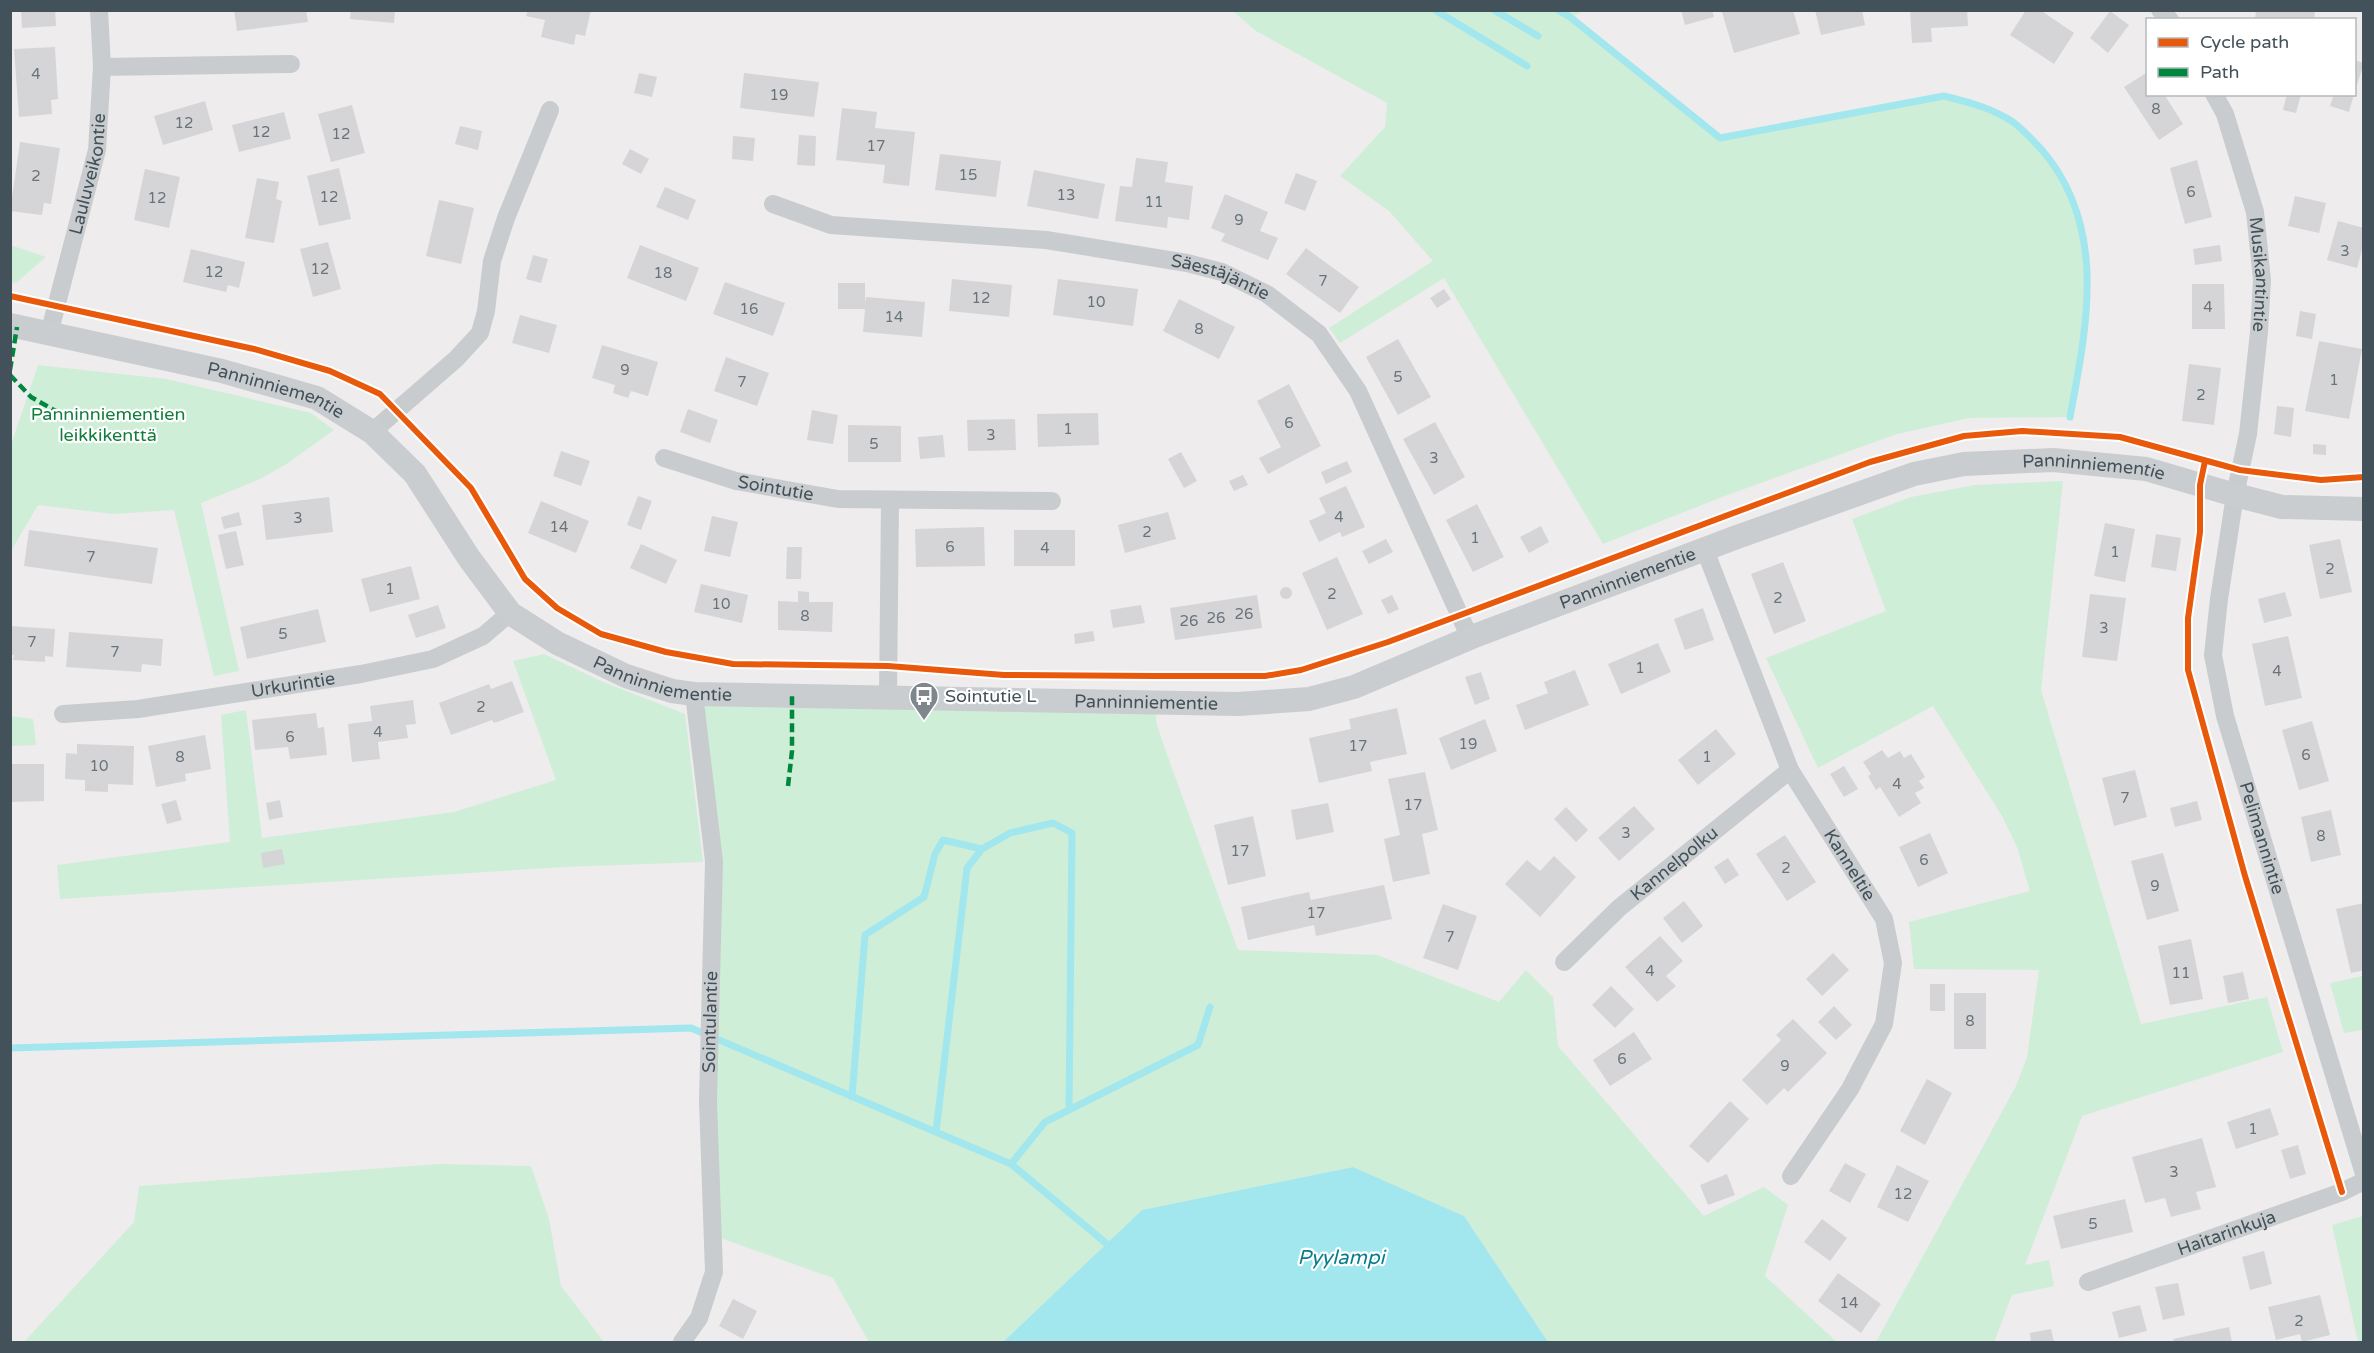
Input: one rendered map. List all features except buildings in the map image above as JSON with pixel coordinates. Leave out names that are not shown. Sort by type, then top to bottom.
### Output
[{"type":"street","name":"Lauluveikontie","points":[[49,334],[97,150],[102,67],[99,10]]},
{"type":"street","points":[[102,67],[291,64]]},
{"type":"street","name":"Musikantintie","points":[[2215,96],[2225,114],[2255,212],[2262,280],[2248,434],[2235,495]]},
{"type":"street","points":[[372,432],[456,359],[480,333],[486,310],[492,261],[506,218],[550,110]]},
{"type":"street","name":"Säestäjäntie","points":[[773,204],[831,225],[1046,240],[1187,263],[1222,273],[1267,294],[1319,334],[1358,391],[1470,638]]},
{"type":"street","name":"Panninniementie","points":[[10,325],[222,371],[317,399],[372,432],[414,474],[469,558],[510,613],[556,643],[626,676],[672,691],[694,694],[1261,704],[1309,699],[1354,687],[1470,638],[1914,474],[1970,463],[2053,460],[2145,469],[2282,507],[2364,509]]},
{"type":"street","name":"Sointutie","points":[[664,458],[736,481],[799,494],[838,499],[1052,501]]},
{"type":"street","name":"Pelimannintie","points":[[2235,495],[2213,655],[2226,716],[2364,1174]]},
{"type":"street","points":[[888,697],[890,501]]},
{"type":"street","name":"Kanneltie","points":[[1705,550],[1790,770],[1884,919],[1893,963],[1884,1024],[1851,1089],[1791,1176]]},
{"type":"street","name":"Urkurintie","points":[[63,714],[138,709],[361,674],[433,659],[483,636],[510,613]]},
{"type":"street","name":"Sointulantie","points":[[681,1342],[699,1318],[714,1272],[708,1101],[714,861],[694,694]]},
{"type":"street","name":"Kannelpolku","points":[[1564,962],[1619,908],[1790,770]]},
{"type":"street","name":"Haitarinkuja","points":[[2088,1282],[2342,1192],[2364,1181]]},
{"type":"green space","points":[[1233,11],[1583,11],[1570,18],[1720,138],[1944,96],[1997,113],[2017,125],[2042,150],[2063,180],[2077,211],[2084,244],[2087,278],[2086,313],[2070,417],[1969,418],[1897,434],[1722,497],[1603,544],[1444,278],[1340,343],[1329,328],[1433,261],[1389,211],[1340,176],[1385,127],[1387,103],[1256,31]]},
{"type":"green space","points":[[10,245],[46,257],[16,283],[11,282]]},
{"type":"green space","name":"Panninniementien leikkikenttä","points":[[38,365],[166,379],[311,413],[334,430],[288,463],[258,480],[201,503],[239,671],[214,676],[174,510],[113,514],[38,505],[11,551],[11,445]]},
{"type":"green space","points":[[2063,481],[2041,690],[2141,1024],[2267,997],[2283,1052],[2082,1116],[2025,1265],[2049,1260],[2054,1286],[2012,1295],[1994,1342],[1876,1342],[2016,1086],[2027,1057],[2039,970],[1914,969],[1909,922],[2030,891],[2017,847],[2002,816],[1933,706],[1818,768],[1766,658],[1886,611],[1852,519],[1911,497],[1975,485]]},
{"type":"green space","points":[[544,654],[601,681],[685,714],[703,862],[564,867],[60,899],[57,865],[230,842],[221,715],[246,710],[262,838],[454,812],[556,780],[513,661]]},
{"type":"green space","points":[[694,694],[1154,703],[1157,725],[1164,746],[1238,950],[1377,955],[1499,1002],[1526,970],[1553,997],[1558,1046],[1704,1216],[1764,1187],[1788,1205],[1765,1276],[1837,1342],[1548,1342],[1464,1216],[1353,1167],[1142,1210],[1003,1342],[869,1342],[833,1278],[712,1235],[714,861]]},
{"type":"green space","points":[[11,716],[33,719],[36,745],[11,746]]},
{"type":"green space","points":[[2363,976],[2363,1030],[2344,1033],[2330,983]]},
{"type":"green space","points":[[440,1164],[531,1166],[549,1219],[561,1286],[604,1342],[24,1342],[134,1222],[139,1186]]},
{"type":"green space","points":[[2363,1216],[2364,1342],[2358,1342],[2332,1225]]},
{"type":"water","name":"Pyylampi","points":[[1353,1167],[1464,1216],[1548,1342],[1003,1342],[1142,1210]]},
{"type":"waterway","points":[[1435,10],[1527,66]]},
{"type":"waterway","points":[[1494,10],[1538,36]]},
{"type":"waterway","points":[[1558,10],[1570,17],[1720,138],[1944,96],[1988,109],[2017,125],[2042,150],[2063,180],[2077,211],[2084,244],[2087,278],[2086,313],[2070,417]]},
{"type":"waterway","points":[[936,1132],[967,868],[982,849],[1010,833],[1053,823],[1072,833],[1069,1110]]},
{"type":"waterway","points":[[852,1097],[865,935],[924,897],[935,854],[943,840],[982,849]]},
{"type":"waterway","points":[[1011,1164],[1045,1122],[1198,1045],[1210,1007]]},
{"type":"waterway","points":[[10,1048],[691,1028],[1011,1164],[1107,1244]]},
{"type":"marked path","points":[[10,370],[17,327]]},
{"type":"marked path","points":[[10,375],[31,397],[61,414]]},
{"type":"marked path","points":[[788,786],[792,751],[792,695]]},
{"type":"cycle path","points":[[10,296],[254,349],[330,371],[380,394],[471,488],[525,579],[557,608],[601,634],[666,652],[733,664],[888,666],[1004,675],[1265,676],[1301,670],[1388,642],[1870,462],[1964,436],[2022,431],[2120,437],[2240,470],[2321,480],[2364,477]]},
{"type":"cycle path","points":[[2205,461],[2200,485],[2200,532],[2188,618],[2188,670],[2245,876],[2342,1192]]},
{"type":"place","name":"Sointutie L","points":[[924,722]]}]
